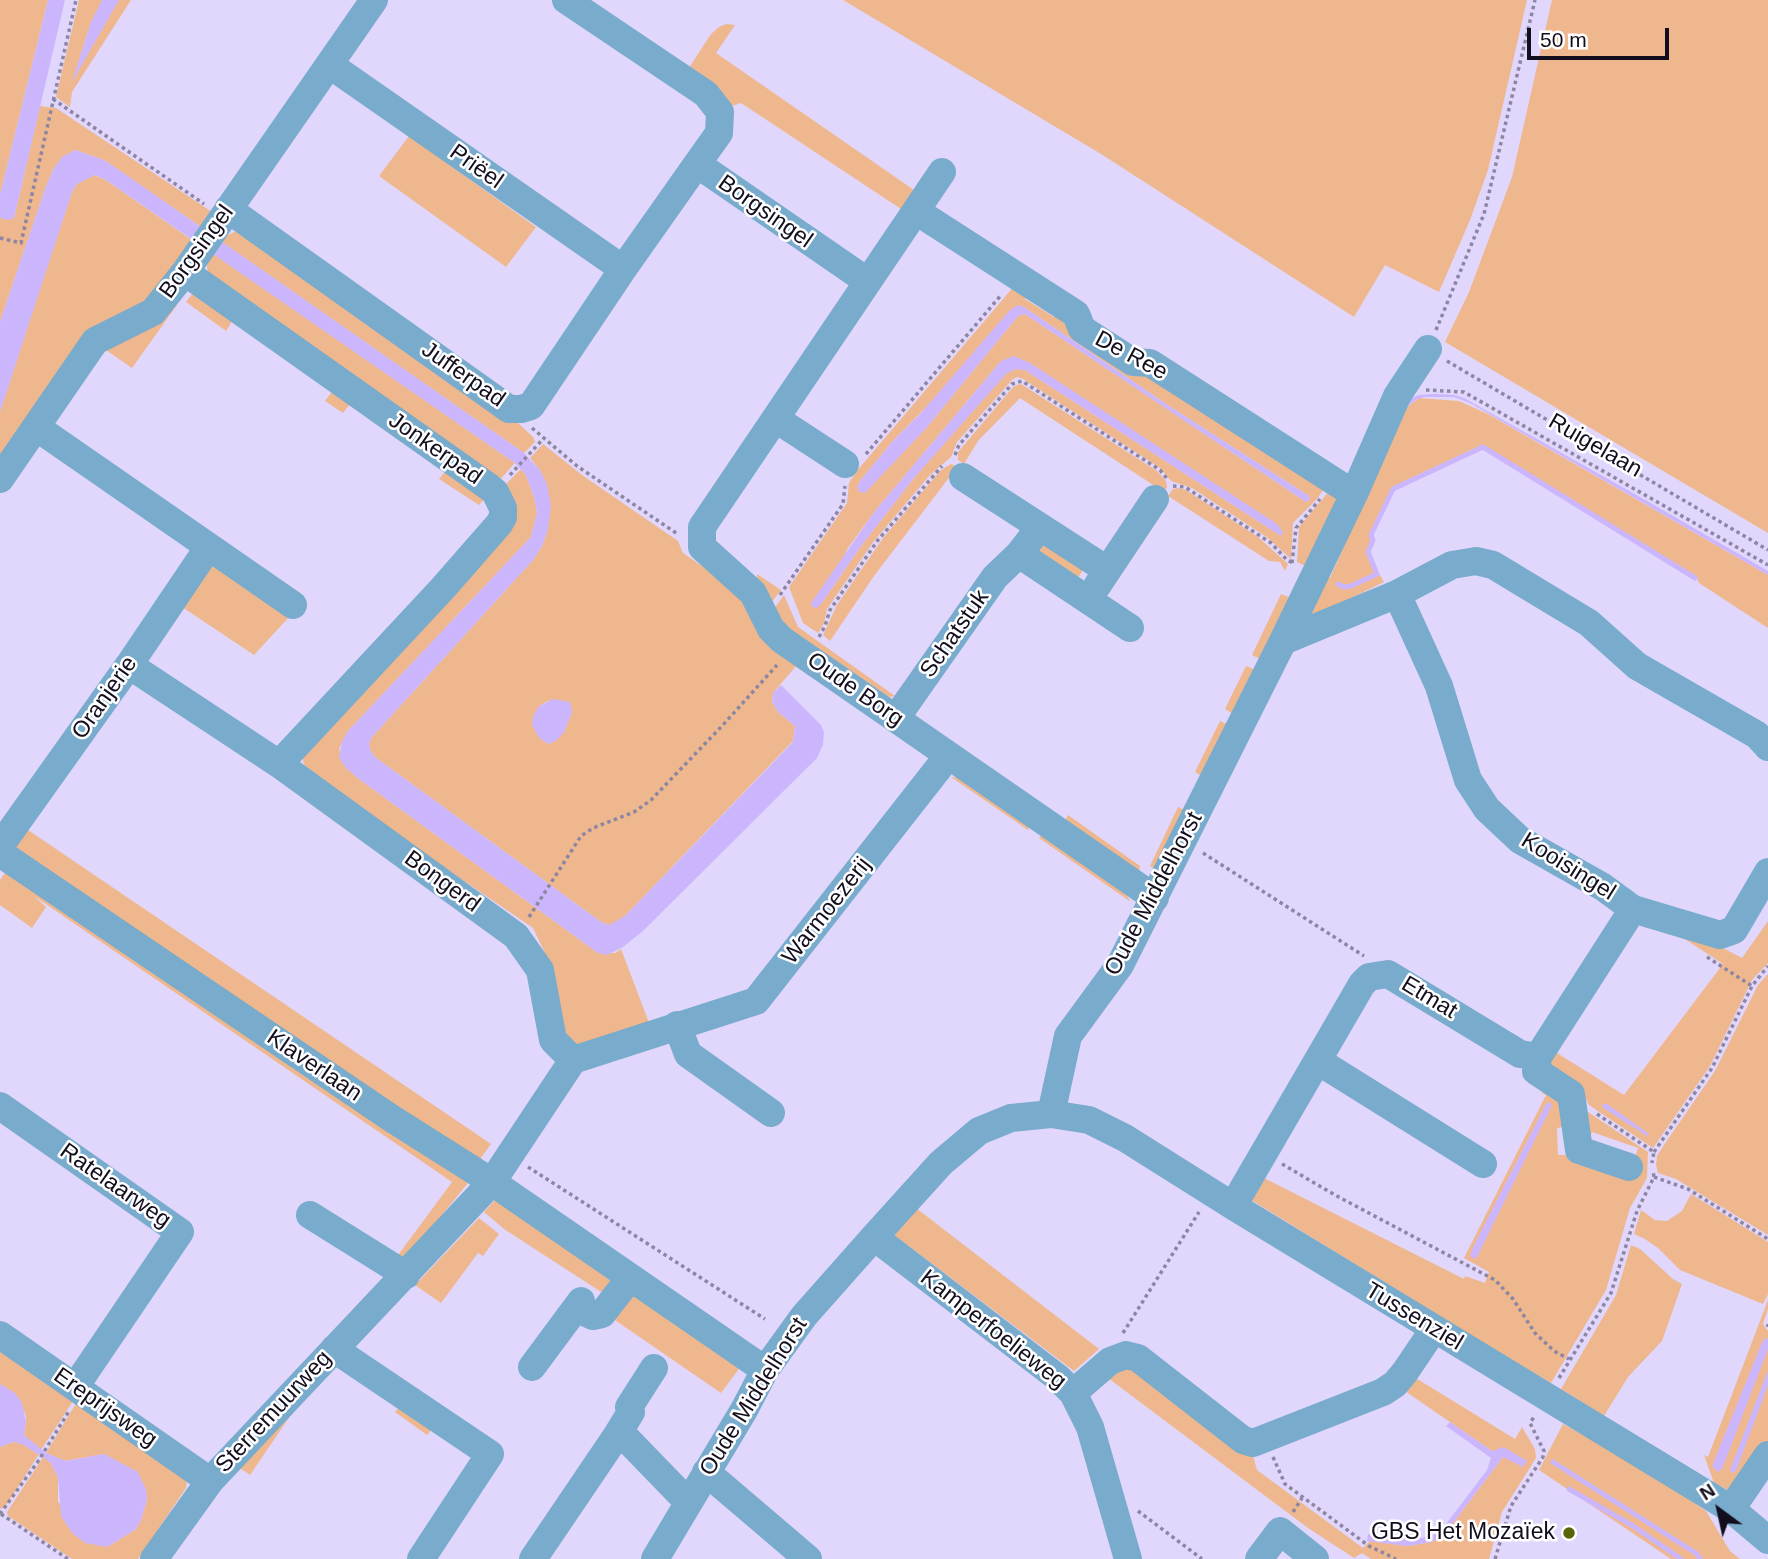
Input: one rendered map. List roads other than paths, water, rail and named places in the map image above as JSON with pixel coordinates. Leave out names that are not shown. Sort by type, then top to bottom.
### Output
[{"type":"street","name":"Borgsingel","points":[[0,479],[94,341],[153,312],[222,219],[374,0]]},
{"type":"street","name":"Borgsingel","points":[[566,0],[706,94],[720,112],[719,133],[697,164],[867,281]]},
{"type":"street","name":"Priëel","points":[[330,65],[623,269]]},
{"type":"street","name":"Jufferpad","points":[[222,219],[509,408],[521,409],[531,406],[697,164]]},
{"type":"street","points":[[851,466],[776,419],[942,172]]},
{"type":"street","name":"De Ree","points":[[916,212],[1076,314],[1082,329],[1133,362],[1150,363],[1344,487]]},
{"type":"street","name":"Jonkerpad","points":[[191,262],[489,487],[495,492],[503,508],[503,517],[499,524],[451,579],[279,764]]},
{"type":"street","name":"Oude Middelhorst","points":[[654,1559],[744,1410],[765,1370],[804,1316],[874,1237],[941,1163],[979,1131],[1011,1118],[1051,1114],[1068,1036],[1120,965],[1283,641],[1304,568],[1344,487],[1428,349]]},
{"type":"street","name":"Oude Borg","points":[[776,419],[702,527],[702,547],[753,593],[771,629],[806,642],[896,718],[1155,898]]},
{"type":"street","points":[[36,427],[293,606]]},
{"type":"street","points":[[954,467],[1107,570]]},
{"type":"street","points":[[1088,600],[1155,499]]},
{"type":"street","name":"Schatstuk","points":[[896,718],[995,577],[1019,554],[1040,527]]},
{"type":"street","name":"Oranjerie","points":[[0,846],[129,665],[208,548]]},
{"type":"street","points":[[1019,554],[1130,628]]},
{"type":"street","points":[[1283,641],[1396,594],[1452,565],[1476,561],[1493,565],[1589,623],[1637,666],[1757,735],[1768,747]]},
{"type":"street","name":"Kooisingel","points":[[1396,594],[1439,686],[1468,780],[1487,809],[1520,840],[1603,887],[1633,909],[1720,935],[1734,930],[1768,872]]},
{"type":"street","name":"Bongerd","points":[[129,665],[279,764],[516,936],[540,970],[553,1041],[573,1060]]},
{"type":"street","name":"Warmoezerij","points":[[573,1060],[756,1001],[948,756]]},
{"type":"street","name":"Klaverlaan","points":[[0,853],[391,1118],[492,1182],[765,1370]]},
{"type":"street","points":[[1633,909],[1538,1058],[1536,1071],[1570,1094],[1579,1150],[1642,1172]]},
{"type":"street","name":"Etmat","points":[[1223,1200],[1265,1154],[1362,984],[1369,977],[1388,974],[1520,1054],[1538,1058]]},
{"type":"street","points":[[677,1025],[688,1054],[771,1113]]},
{"type":"street","points":[[492,1182],[573,1060]]},
{"type":"street","points":[[1318,1061],[1483,1164]]},
{"type":"street","name":"Ratelaarweg","points":[[0,1106],[180,1232],[78,1389]]},
{"type":"street","name":"Tussenziel","points":[[1051,1114],[1089,1120],[1113,1132],[1731,1509],[1768,1540]]},
{"type":"street","name":"Sterremuurweg","points":[[154,1559],[210,1481],[492,1182]]},
{"type":"street","points":[[310,1215],[406,1276]]},
{"type":"street","name":"Kamperfoelieweg","points":[[874,1237],[1057,1377],[1073,1393],[1090,1427],[1128,1559]]},
{"type":"street","points":[[532,1367],[578,1305],[593,1316],[602,1314],[630,1278]]},
{"type":"street","points":[[1073,1393],[1110,1361],[1126,1355],[1138,1358],[1244,1440],[1253,1443],[1383,1392],[1395,1384],[1434,1329]]},
{"type":"street","name":"Ereprijsweg","points":[[0,1335],[210,1481]]},
{"type":"street","points":[[334,1349],[489,1454],[421,1559]]},
{"type":"street","points":[[534,1559],[631,1412],[629,1407],[654,1368]]},
{"type":"street","points":[[617,1434],[624,1436],[688,1502]]},
{"type":"street","points":[[1731,1509],[1768,1455]]},
{"type":"street","points":[[706,1472],[808,1559]]},
{"type":"street","points":[[1259,1559],[1280,1531],[1315,1559]]},
{"type":"waterway","points":[[1338,584],[1351,586],[1377,574],[1368,552],[1373,540],[1371,535],[1393,489],[1483,447],[1695,578]]},
{"type":"waterway","points":[[1553,1462],[1697,1554],[1700,1559]]},
{"type":"waterway","points":[[1569,1489],[1633,1526],[1681,1559]]},
{"type":"place","name":"GBS Het Mozaïek","points":[[1569,1533]]}]
